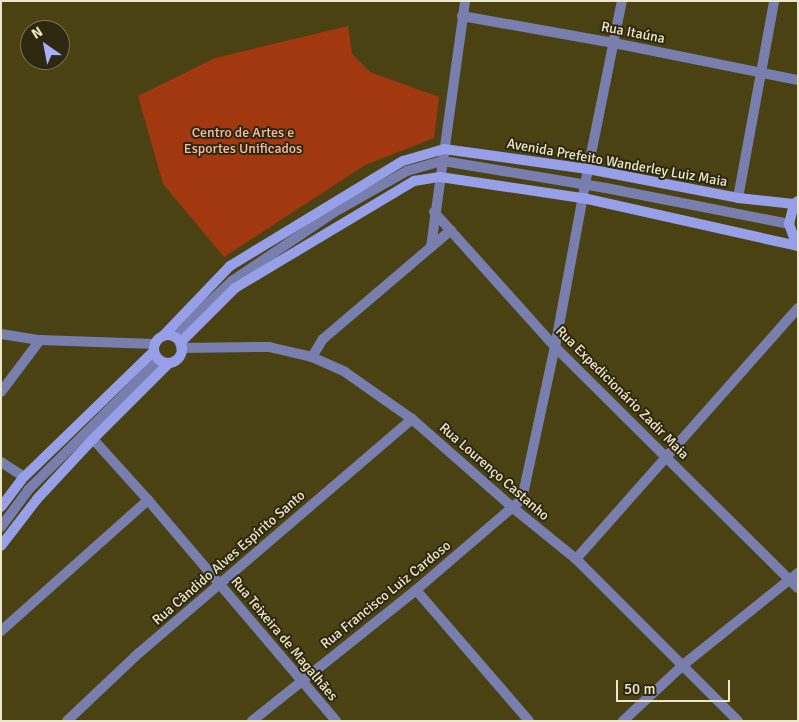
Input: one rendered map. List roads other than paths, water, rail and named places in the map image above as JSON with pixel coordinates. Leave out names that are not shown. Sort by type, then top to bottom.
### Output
[{"type":"main road","name":"Avenida Prefeito Wanderley Luiz Maia","points":[[159,354],[163,336],[230,266],[403,161],[444,149],[588,169],[738,198],[796,202]]},
{"type":"main road","points":[[159,354],[179,357],[179,342],[235,288],[414,181],[440,178],[583,198],[797,247]]},
{"type":"main road","points":[[796,202],[789,224],[797,247]]},
{"type":"main road","points":[[163,336],[179,342]]},
{"type":"main road","points":[[1,546],[38,499],[92,439],[159,354]]},
{"type":"main road","points":[[1,507],[24,477],[159,354]]},
{"type":"street","points":[[431,247],[434,212],[465,1]]},
{"type":"street","name":"Rua Francisco Luiz Cardoso","points":[[252,721],[416,590],[522,499],[555,347],[622,1]]},
{"type":"street","points":[[738,198],[774,1]]},
{"type":"street","name":"Rua Itaúna","points":[[462,16],[614,42],[798,80]]},
{"type":"street","points":[[179,342],[232,281],[333,213],[406,171],[443,161],[585,185],[789,224]]},
{"type":"street","name":"Rua Expedicionário Zadir Maia","points":[[434,212],[555,347],[665,456],[794,576],[798,588]]},
{"type":"street","points":[[312,357],[323,339],[451,230]]},
{"type":"street","points":[[576,559],[665,456],[798,308]]},
{"type":"street","points":[[1,334],[159,354]]},
{"type":"street","points":[[1,392],[40,340]]},
{"type":"street","name":"Rua Lourenço Castanho","points":[[179,342],[269,347],[312,357],[345,372],[412,419],[512,507],[576,559],[738,721]]},
{"type":"street","points":[[1,526],[28,489],[159,354]]},
{"type":"street","name":"Rua Cândido Alves Espírito Santo","points":[[67,721],[139,653],[412,419]]},
{"type":"street","name":"Rua Teixeira de Magalhães","points":[[92,439],[148,500],[336,721]]},
{"type":"street","points":[[1,462],[24,477]]},
{"type":"street","points":[[1,631],[148,500]]},
{"type":"street","points":[[623,721],[682,665],[794,576]]},
{"type":"street","points":[[416,590],[529,721]]},
{"type":"park label","name":"Centro de Artes e Esportes Unificados","points":[[243,142]]}]
